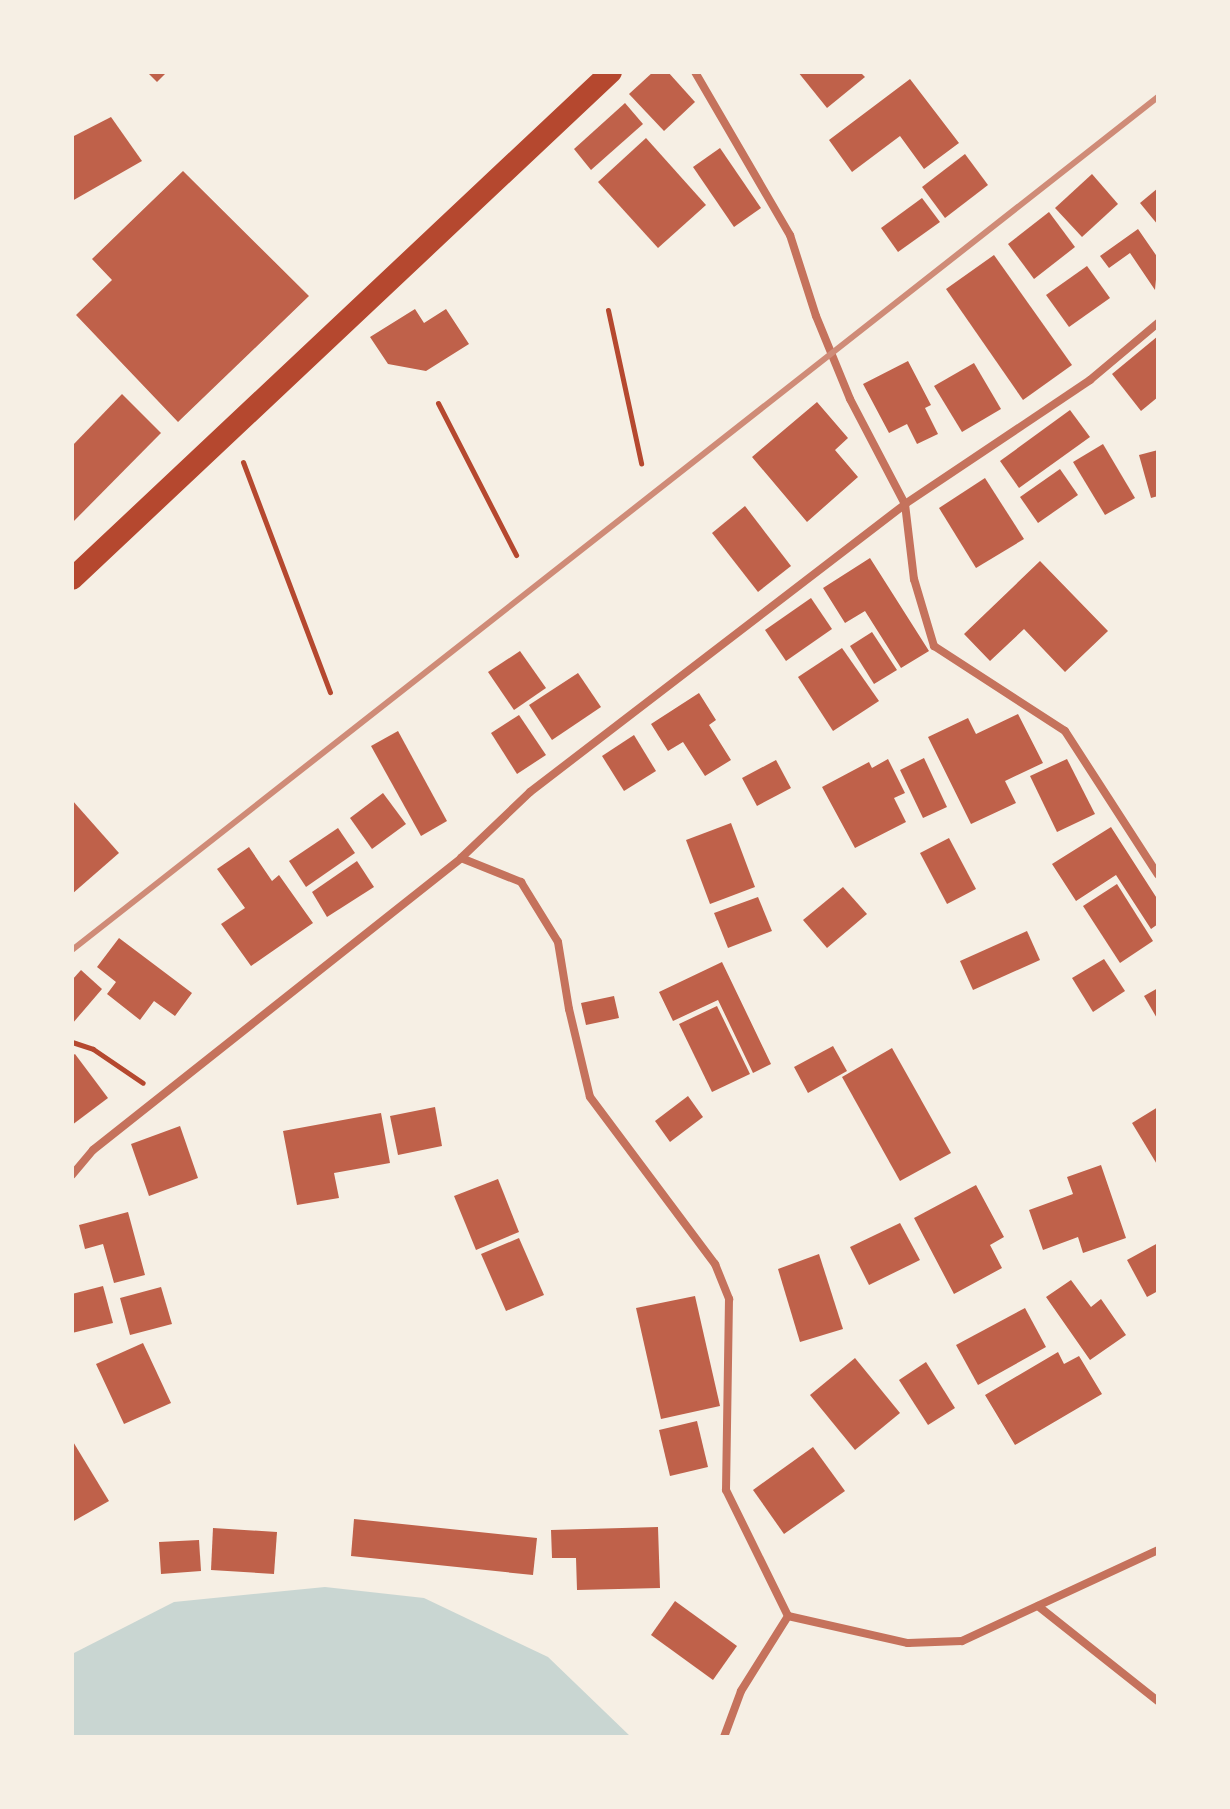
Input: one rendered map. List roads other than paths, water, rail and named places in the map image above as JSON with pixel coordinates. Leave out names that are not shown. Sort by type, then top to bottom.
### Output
[{"type":"highway","points":[[72,579],[611,72]]},
{"type":"street","points":[[695,72],[790,235],[816,316],[850,399],[905,504],[914,579],[934,646],[1065,731],[1158,875]]},
{"type":"street","points":[[72,1175],[93,1150],[461,858],[530,792],[905,504],[1090,380],[1158,323]]},
{"type":"street","points":[[461,858],[521,882],[558,942],[569,1009],[590,1097],[715,1264],[729,1299],[726,1490],[788,1616]]},
{"type":"street","points":[[788,1616],[908,1643],[962,1641],[1158,1550]]},
{"type":"street","points":[[1038,1606],[1158,1701]]},
{"type":"street","points":[[724,1737],[741,1691],[788,1616]]},
{"type":"railway","points":[[72,950],[1158,97]]}]
